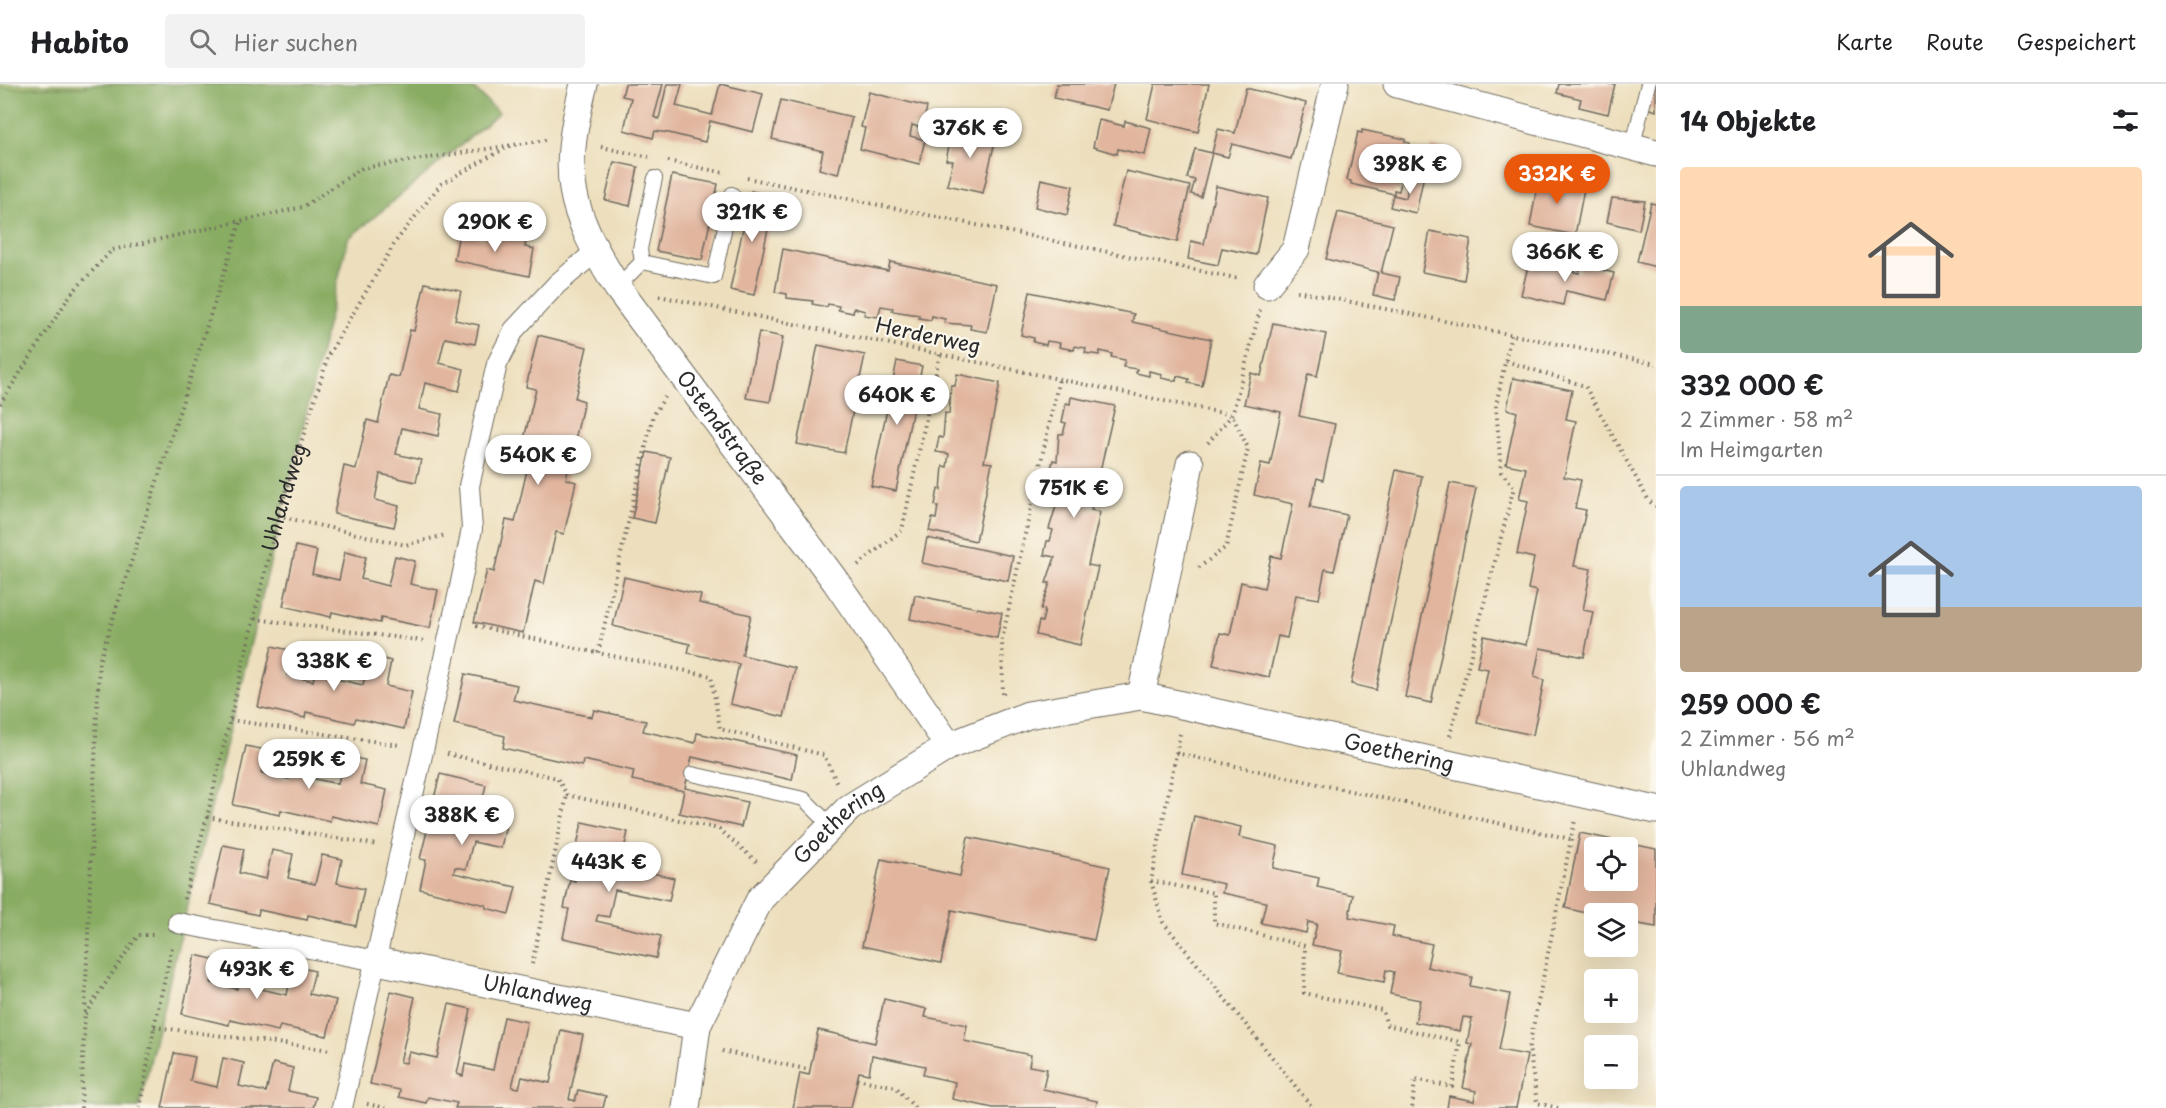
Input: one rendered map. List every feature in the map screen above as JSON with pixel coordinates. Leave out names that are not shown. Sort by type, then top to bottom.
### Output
[{"type":"street","name":"Ostendstraße","points":[[584,84],[572,141],[570,174],[574,202],[584,231],[617,287],[836,582],[949,746]]},
{"type":"street","points":[[1267,285],[1296,249],[1335,84]]},
{"type":"street","points":[[1397,84],[1644,151]]},
{"type":"street","points":[[342,1108],[448,645],[472,529],[469,486],[497,364],[514,330],[557,284],[596,252]]},
{"type":"street","points":[[1142,696],[1190,464]]},
{"type":"street","name":"Goethering","points":[[687,1108],[694,1036],[760,899],[840,817],[949,746],[1028,715],[1142,696],[1656,810]]},
{"type":"street","name":"Uhlandweg","points":[[176,929],[377,961],[526,992],[694,1036]]},
{"type":"lane","points":[[1644,151],[1648,84]]},
{"type":"lane","points":[[642,262],[640,249],[655,178]]},
{"type":"lane","points":[[642,262],[714,277],[732,194]]},
{"type":"lane","points":[[617,287],[642,262]]},
{"type":"lane","points":[[692,774],[804,799],[840,817]]},
{"type":"path","points":[[572,141],[653,158]]},
{"type":"path","name":"Uhlandweg","points":[[140,1108],[154,1027],[176,929],[207,817],[278,516],[329,354],[396,241],[441,184],[514,143],[363,168],[303,207],[240,223]]},
{"type":"path","points":[[665,160],[734,175]]},
{"type":"path","points":[[746,177],[1656,364]]},
{"type":"path","points":[[0,404],[71,294],[111,250],[170,235],[240,223],[99,662],[81,1108]]},
{"type":"path","points":[[1190,464],[1232,415],[1267,285]]},
{"type":"path","name":"Herderweg","points":[[617,287],[1232,415]]},
{"type":"path","points":[[1443,763],[1514,487],[1501,472],[1496,405],[1511,334]]},
{"type":"path","points":[[836,582],[902,530],[940,354]]},
{"type":"path","points":[[1506,361],[1585,386],[1649,501],[1656,506]]},
{"type":"path","points":[[598,653],[653,415],[661,400],[686,379]]},
{"type":"path","points":[[1003,725],[1002,640],[1059,379]]},
{"type":"path","points":[[1163,594],[1226,547],[1248,448],[1232,415]]},
{"type":"path","points":[[278,516],[405,545],[472,529]]},
{"type":"path","points":[[255,619],[448,645]]},
{"type":"path","points":[[453,620],[711,676],[720,729],[824,755],[840,817]]},
{"type":"path","points":[[1185,705],[1150,881],[1163,922],[1313,1108]]},
{"type":"path","points":[[230,720],[425,749],[557,778],[567,795],[526,992]]},
{"type":"path","points":[[1176,753],[1571,839]]},
{"type":"path","points":[[1558,1108],[1537,1103],[1529,1047],[1580,793]]},
{"type":"path","points":[[567,795],[719,830],[778,880]]},
{"type":"path","points":[[207,817],[402,849]]},
{"type":"path","points":[[1150,881],[1214,893],[1214,923],[1305,946],[1304,993],[1382,1010],[1387,1025],[1460,1042],[1452,1087],[1416,1079],[1412,1108]]},
{"type":"path","points":[[85,1014],[138,935],[176,929]]},
{"type":"path","points":[[154,1027],[356,1054]]},
{"type":"path","points":[[694,1036],[810,1070]]},
{"type":"path","points":[[857,1079],[896,1087],[915,1108]]},
{"type":"green space","points":[[0,84],[86,84],[86,87],[0,88]]},
{"type":"green space","points":[[86,84],[469,84],[499,113],[348,239],[139,1108],[0,1108],[0,88],[85,87]]},
{"type":"building","points":[[625,84],[663,84],[654,117],[659,119],[667,84],[682,84],[676,106],[712,115],[720,84],[763,94],[753,132],[710,121],[705,142],[655,131],[653,138],[624,130],[631,98],[622,96]]},
{"type":"building","points":[[1057,84],[1114,84],[1107,110],[1054,98]]},
{"type":"building","points":[[1155,84],[1209,84],[1198,132],[1147,119]]},
{"type":"building","points":[[1559,84],[1615,84],[1608,114],[1579,107],[1581,99],[1557,93]]},
{"type":"building","points":[[1653,84],[1656,84],[1656,111],[1647,108]]},
{"type":"building","points":[[1246,88],[1306,103],[1291,159],[1232,144],[1228,157],[1212,153],[1218,129],[1235,133]]},
{"type":"building","points":[[869,92],[927,107],[922,128],[912,125],[910,136],[925,140],[919,164],[860,149],[865,128],[861,127]]},
{"type":"building","points":[[781,100],[852,117],[838,174],[819,169],[823,151],[772,139]]},
{"type":"building","points":[[1099,120],[1124,126],[1125,121],[1151,128],[1145,155],[1118,149],[1117,154],[1093,147]]},
{"type":"building","points":[[953,127],[996,137],[983,193],[947,185],[953,161],[946,160]]},
{"type":"building","points":[[1362,130],[1405,139],[1405,142],[1410,143],[1399,191],[1394,190],[1394,194],[1351,184],[1351,181],[1347,180],[1358,132],[1362,133]]},
{"type":"building","points":[[1432,146],[1448,150],[1442,177],[1426,173]]},
{"type":"building","points":[[1195,149],[1212,153],[1201,197],[1191,194],[1195,180],[1187,178]]},
{"type":"building","points":[[614,162],[638,167],[630,206],[605,200]]},
{"type":"building","points":[[1126,171],[1190,186],[1177,242],[1113,226]]},
{"type":"building","points":[[1411,172],[1424,175],[1416,213],[1390,207],[1393,195],[1406,198]]},
{"type":"building","points":[[672,175],[718,184],[702,260],[656,251]]},
{"type":"building","points":[[1539,175],[1585,184],[1575,235],[1530,226]]},
{"type":"building","points":[[1041,179],[1073,186],[1067,215],[1035,207]]},
{"type":"building","points":[[1216,186],[1268,198],[1256,255],[1222,248],[1218,265],[1188,259],[1191,241],[1204,244]]},
{"type":"building","points":[[751,191],[775,196],[754,295],[730,290]]},
{"type":"building","points":[[1612,198],[1645,201],[1639,230],[1607,222]]},
{"type":"building","points":[[1651,203],[1656,204],[1656,267],[1637,262]]},
{"type":"building","points":[[1338,212],[1393,225],[1381,273],[1400,277],[1395,300],[1373,295],[1378,272],[1326,259]]},
{"type":"building","points":[[1430,231],[1471,239],[1464,280],[1422,272]]},
{"type":"building","points":[[485,232],[526,241],[525,247],[534,249],[529,276],[454,260],[459,233],[484,239]]},
{"type":"building","points":[[783,249],[888,271],[890,262],[997,284],[987,332],[970,329],[971,325],[944,323],[945,319],[932,316],[931,320],[919,318],[919,315],[892,311],[893,308],[881,306],[878,317],[864,315],[865,311],[854,308],[853,313],[838,310],[839,306],[828,304],[827,307],[812,304],[813,301],[787,298],[787,294],[775,292]]},
{"type":"building","points":[[1529,262],[1579,273],[1581,265],[1614,273],[1607,300],[1566,291],[1563,305],[1521,295]]},
{"type":"building","points":[[425,283],[461,291],[455,320],[479,325],[475,344],[445,338],[439,363],[464,369],[459,391],[425,383],[419,409],[442,414],[438,436],[402,428],[396,454],[421,460],[416,482],[380,474],[375,500],[399,506],[394,527],[334,514],[344,466],[356,469],[367,420],[378,423],[389,375],[399,377],[410,330],[414,331]]},
{"type":"building","points":[[1030,292],[1134,314],[1132,322],[1211,339],[1202,386],[1188,383],[1189,379],[1177,376],[1176,381],[1161,378],[1162,374],[1149,371],[1149,376],[1136,373],[1137,369],[1123,367],[1125,360],[1111,357],[1112,354],[1100,351],[1099,355],[1085,353],[1086,348],[1075,346],[1074,350],[1059,347],[1060,343],[1047,341],[1046,345],[1033,342],[1034,338],[1021,335]]},
{"type":"building","points":[[1273,323],[1326,334],[1317,376],[1308,374],[1299,416],[1335,424],[1323,480],[1317,478],[1310,507],[1347,515],[1334,571],[1325,569],[1319,599],[1296,595],[1287,638],[1278,636],[1269,677],[1213,665],[1220,633],[1230,635],[1241,582],[1264,588],[1271,556],[1281,558],[1293,504],[1254,495],[1261,463],[1270,465],[1281,412],[1244,404],[1251,373],[1261,376]]},
{"type":"building","points":[[759,332],[783,337],[770,402],[746,398]]},
{"type":"building","points":[[538,335],[587,347],[575,398],[584,401],[566,479],[576,482],[564,534],[556,532],[544,584],[535,581],[523,633],[474,622],[487,570],[494,572],[506,520],[515,522],[527,470],[517,468],[536,389],[526,387]]},
{"type":"building","points":[[818,345],[865,355],[844,453],[797,444]]},
{"type":"building","points":[[897,361],[922,366],[896,491],[871,486]]},
{"type":"building","points":[[957,374],[1000,383],[984,462],[992,463],[976,541],[929,531],[932,518],[936,519],[938,506],[935,505],[938,489],[941,490],[943,466],[947,467],[949,454],[936,452],[939,437],[943,438],[945,413],[949,414],[951,385],[955,386]]},
{"type":"building","points":[[1513,378],[1572,390],[1566,419],[1576,421],[1564,477],[1581,480],[1575,508],[1586,510],[1574,566],[1591,569],[1583,610],[1593,612],[1584,657],[1540,648],[1534,677],[1544,680],[1533,735],[1477,723],[1488,669],[1477,667],[1484,636],[1526,645],[1537,591],[1528,589],[1534,558],[1517,554],[1528,501],[1519,499],[1526,468],[1506,464],[1517,412],[1507,409]]},
{"type":"building","points":[[1071,397],[1115,406],[1091,510],[1100,512],[1088,565],[1098,567],[1080,645],[1036,635],[1039,621],[1042,622],[1045,610],[1041,609],[1050,583],[1046,583],[1055,557],[1044,555],[1047,541],[1050,541],[1053,530],[1049,529],[1057,503],[1045,500],[1048,485],[1051,486],[1053,475],[1050,474],[1053,460],[1057,461],[1059,434],[1063,434],[1066,423],[1062,422],[1066,403],[1070,404]]},
{"type":"building","points":[[647,452],[670,457],[655,523],[632,518]]},
{"type":"building","points":[[1396,470],[1422,476],[1376,690],[1351,684]]},
{"type":"building","points":[[1450,483],[1476,488],[1431,703],[1405,697]]},
{"type":"building","points":[[927,538],[1013,556],[1008,581],[922,563]]},
{"type":"building","points":[[296,546],[317,551],[312,574],[339,580],[345,552],[366,557],[361,579],[388,586],[395,556],[415,561],[410,584],[438,590],[430,628],[381,618],[380,623],[332,612],[331,617],[283,606]]},
{"type":"building","points":[[624,577],[701,595],[699,603],[751,615],[742,655],[795,668],[784,717],[730,704],[739,664],[688,653],[690,644],[613,626]]},
{"type":"building","points":[[915,595],[1002,613],[997,638],[910,619]]},
{"type":"building","points":[[272,646],[293,651],[287,675],[313,681],[320,651],[341,656],[336,679],[363,685],[370,655],[391,661],[386,686],[412,692],[404,729],[356,718],[354,723],[306,712],[305,718],[258,707]]},
{"type":"building","points":[[465,674],[517,685],[513,700],[592,717],[594,710],[646,721],[643,731],[695,743],[697,733],[797,755],[792,780],[692,757],[685,788],[747,802],[741,827],[679,813],[684,791],[632,780],[634,771],[583,760],[582,766],[503,748],[505,736],[454,724]]},
{"type":"building","points":[[246,746],[266,750],[261,773],[289,779],[295,750],[316,754],[310,778],[338,784],[344,756],[365,760],[360,784],[387,790],[379,827],[331,816],[330,821],[281,810],[280,815],[233,805]]},
{"type":"building","points":[[440,774],[486,785],[479,814],[467,811],[466,816],[506,825],[501,848],[473,842],[466,869],[455,867],[454,873],[516,887],[509,914],[486,908],[486,905],[420,889],[426,860],[420,859],[427,831],[433,832],[439,804],[433,803]]},
{"type":"building","points":[[1194,816],[1241,827],[1239,837],[1278,846],[1273,868],[1319,878],[1317,887],[1353,895],[1349,917],[1394,926],[1392,936],[1432,944],[1427,967],[1472,977],[1470,986],[1510,994],[1499,1050],[1527,1055],[1516,1108],[1447,1108],[1449,1096],[1474,1101],[1476,1091],[1463,1088],[1472,1044],[1467,1043],[1472,1018],[1463,1017],[1460,1031],[1415,1022],[1420,1000],[1390,994],[1394,972],[1386,970],[1384,982],[1337,973],[1342,951],[1312,945],[1317,924],[1308,922],[1306,933],[1261,923],[1266,902],[1222,893],[1224,884],[1182,875]]},
{"type":"building","points":[[582,822],[628,832],[621,861],[610,858],[609,863],[674,878],[669,901],[615,890],[609,917],[598,915],[596,921],[661,936],[656,958],[563,938],[569,909],[564,908],[570,880],[575,881],[582,852],[576,851]]},
{"type":"building","points":[[1580,833],[1599,837],[1584,837],[1584,891],[1638,891],[1638,845],[1656,849],[1656,927],[1638,924],[1638,903],[1584,903],[1584,913],[1565,908]]},
{"type":"building","points":[[968,837],[1110,867],[1094,940],[952,910],[941,963],[862,946],[881,859],[960,876]]},
{"type":"building","points":[[223,845],[244,849],[239,873],[266,879],[272,850],[293,854],[288,878],[315,884],[322,855],[342,859],[337,883],[364,889],[356,926],[308,915],[307,920],[259,910],[258,915],[210,904]]},
{"type":"building","points":[[195,955],[217,960],[211,983],[237,989],[244,960],[266,965],[261,989],[287,995],[293,966],[315,971],[309,994],[336,1000],[327,1036],[280,1026],[278,1031],[230,1020],[229,1025],[182,1014]]},
{"type":"building","points":[[391,991],[415,997],[400,1062],[406,1063],[409,1052],[437,1058],[449,1004],[471,1009],[457,1074],[463,1076],[465,1064],[493,1070],[504,1017],[527,1022],[512,1087],[519,1088],[522,1077],[550,1083],[561,1030],[583,1035],[569,1099],[575,1101],[578,1090],[606,1096],[603,1108],[455,1108],[457,1103],[428,1097],[426,1103],[399,1097],[400,1090],[370,1084]]},
{"type":"building","points":[[884,999],[927,1009],[925,1017],[967,1025],[964,1041],[1031,1055],[1029,1066],[1047,1069],[1043,1089],[1097,1101],[1096,1108],[993,1108],[952,1099],[955,1082],[923,1075],[925,1066],[872,1055],[869,1074],[859,1072],[851,1108],[793,1108],[800,1073],[809,1075],[818,1030],[875,1043]]},
{"type":"building","points":[[174,1053],[195,1057],[190,1081],[217,1087],[223,1058],[244,1063],[239,1086],[266,1092],[273,1063],[293,1068],[288,1091],[316,1097],[313,1108],[162,1108]]}]
